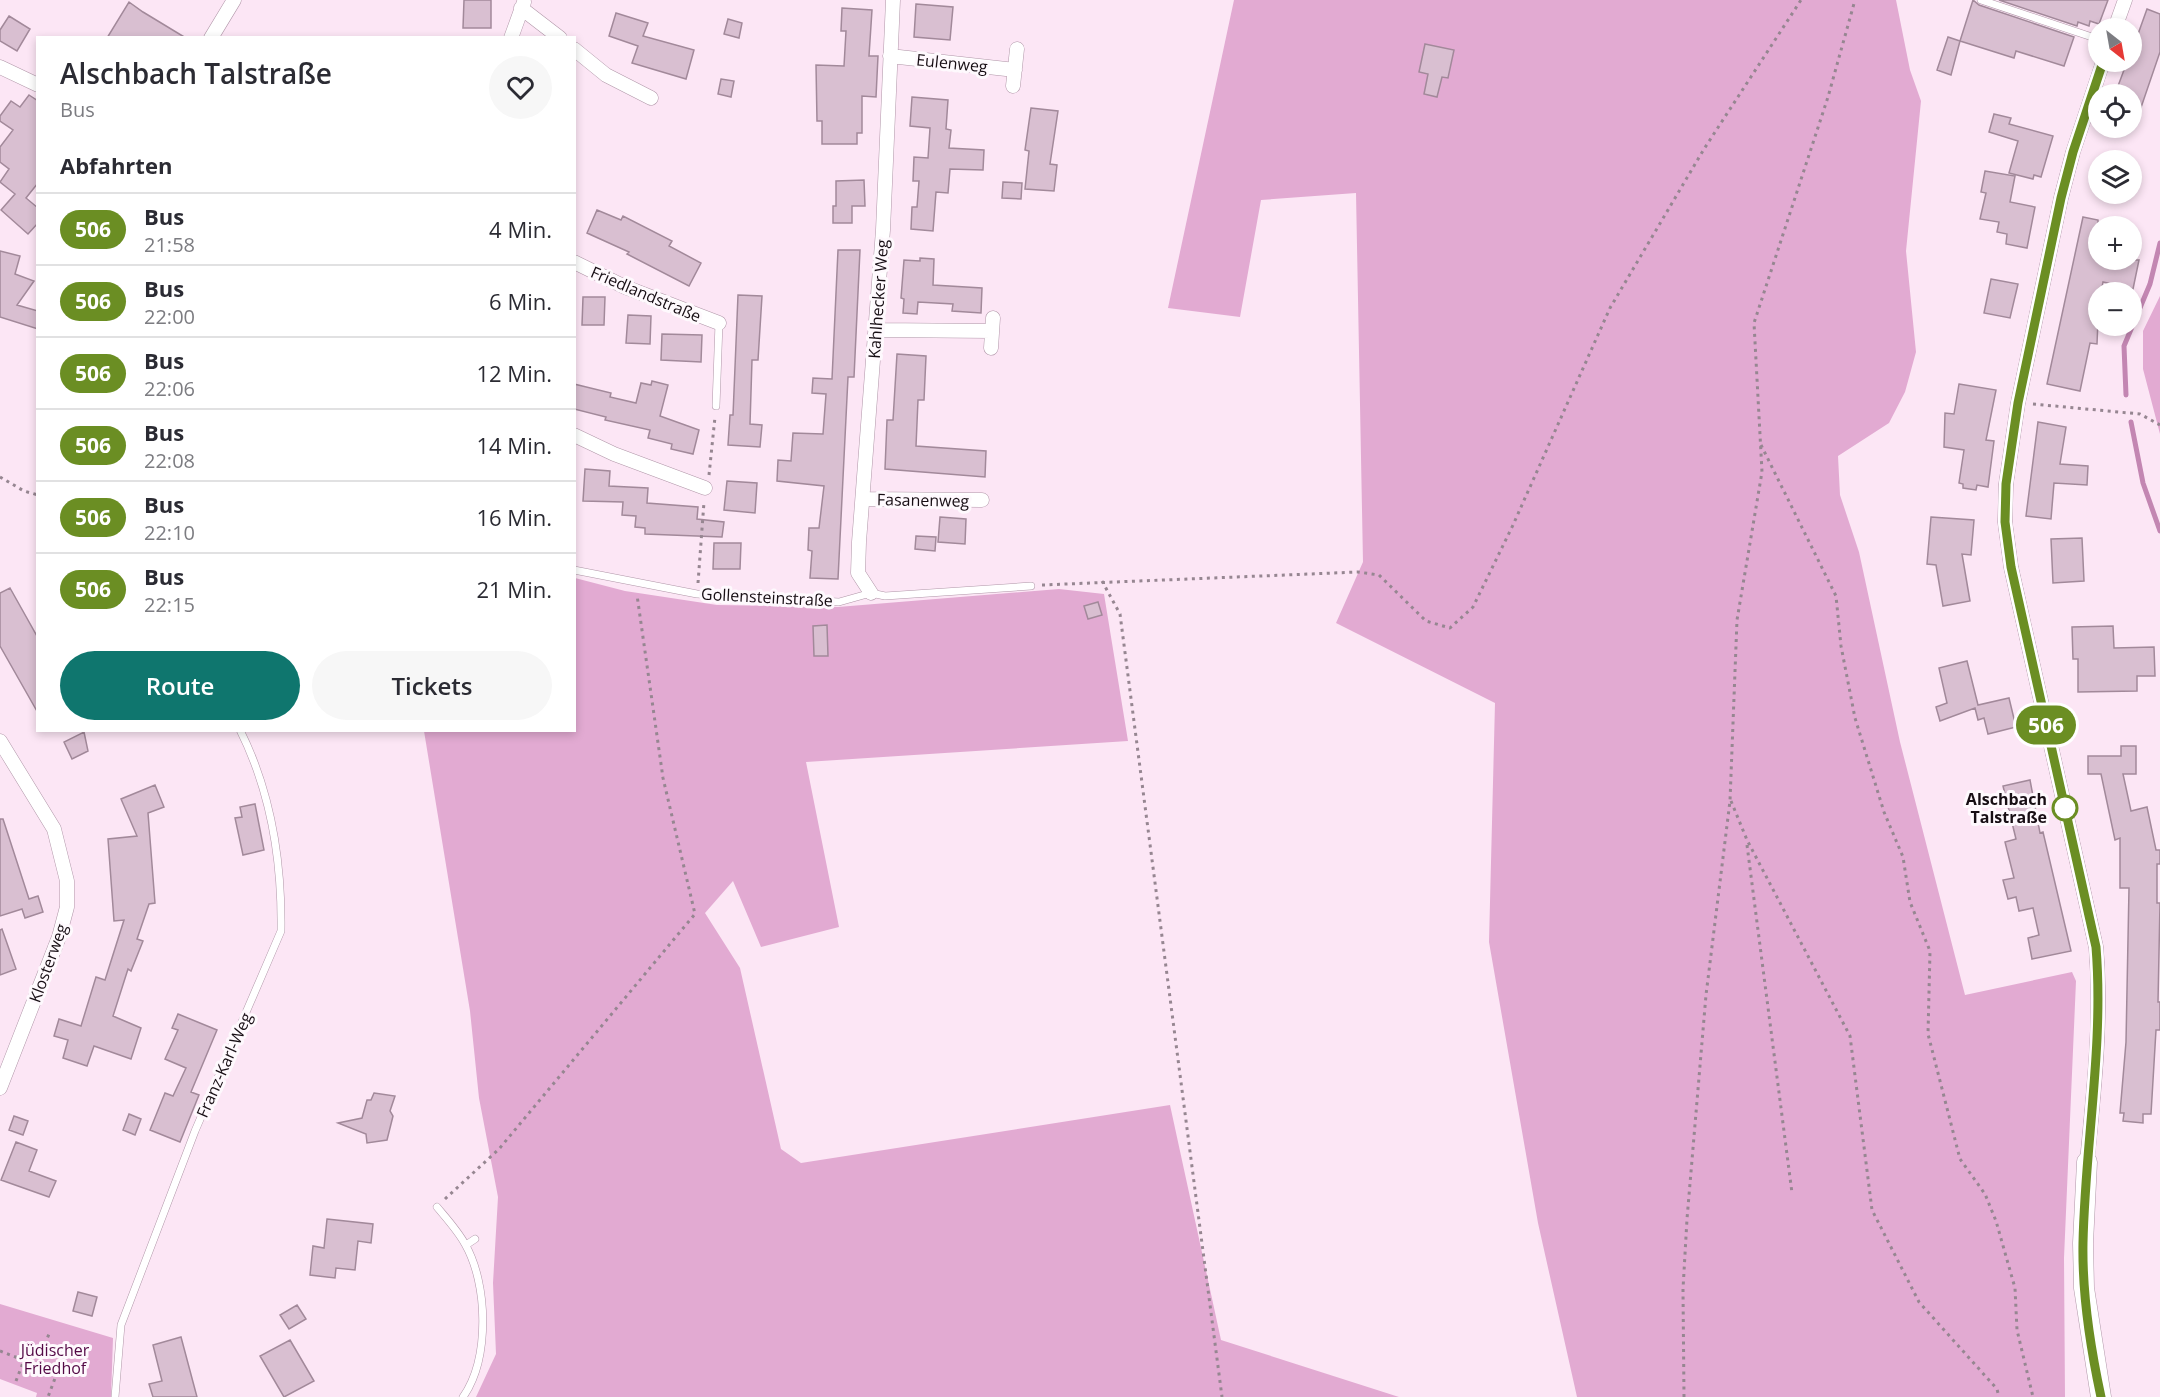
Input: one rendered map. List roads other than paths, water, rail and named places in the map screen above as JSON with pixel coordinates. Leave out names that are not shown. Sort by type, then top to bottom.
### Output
[{"type":"street","points":[[212,36],[234,0]]},
{"type":"street","name":"Kahlhecker Weg","points":[[871,593],[858,573],[876,330],[893,0]]},
{"type":"street","points":[[2119,18],[2126,0]]},
{"type":"street","points":[[512,36],[523,4],[558,36]]},
{"type":"street","points":[[1013,86],[1017,49]]},
{"type":"street","points":[[576,51],[606,75],[651,98]]},
{"type":"street","name":"Eulenweg","points":[[890,56],[1015,70]]},
{"type":"street","points":[[0,67],[36,83]]},
{"type":"street","points":[[2100,72],[2073,152],[2061,198],[2018,403],[2006,484],[2005,522],[2011,567],[2097,957],[2100,996],[2099,1036],[2083,1243],[2084,1288],[2101,1397]]},
{"type":"street","name":"Friedlandstraße","points":[[576,263],[625,287],[719,323]]},
{"type":"street","points":[[876,330],[992,325],[991,348]]},
{"type":"street","points":[[576,436],[614,454],[705,488]]},
{"type":"street","name":"Fasanenweg","points":[[863,498],[982,501]]},
{"type":"street","name":"Klosterweg","points":[[0,741],[54,829],[67,881],[67,907],[59,937],[0,1088]]},
{"type":"lane","points":[[1980,0],[2088,36]]},
{"type":"lane","points":[[716,406],[719,323]]},
{"type":"lane","name":"Gollensteinstraße","points":[[576,570],[697,594],[838,602],[871,593],[885,596],[1032,586]]},
{"type":"lane","name":"Franz-Karl-Weg","points":[[115,1397],[117,1349],[125,1314],[195,1131],[281,931],[282,900],[274,830],[263,791],[241,732]]},
{"type":"lane","points":[[437,1207],[466,1245],[479,1278],[483,1317],[480,1347],[475,1370],[464,1397]]},
{"type":"lane","points":[[466,1245],[475,1239]]},
{"type":"waterway","points":[[2126,395],[2124,346],[2150,284],[2160,243]]},
{"type":"waterway","points":[[2131,422],[2143,483],[2160,531]]},
{"type":"place","name":"Alschbach Talstraße","points":[[2065,808]]},
{"type":"park label","name":"Jüdischer Friedhof","points":[[55,1359]]}]
